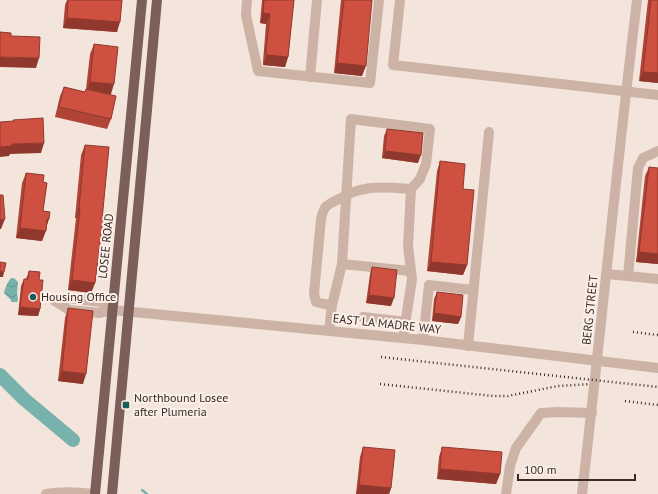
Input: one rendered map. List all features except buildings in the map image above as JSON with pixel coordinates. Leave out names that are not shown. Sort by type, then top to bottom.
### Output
[{"type":"main road","name":"LOSEE ROAD","points":[[94,494],[142,0]]},
{"type":"main road","points":[[112,494],[157,0]]},
{"type":"street","points":[[247,0],[246,15],[258,71],[370,84],[379,0]]},
{"type":"street","points":[[310,77],[317,0]]},
{"type":"street","points":[[400,0],[393,66],[658,95]]},
{"type":"street","name":"BERG STREET","points":[[582,494],[637,0]]},
{"type":"street","points":[[329,331],[332,305],[342,264],[351,119],[430,129],[426,164],[420,179],[412,189],[408,246],[412,279],[403,338]]},
{"type":"street","points":[[468,346],[489,132]]},
{"type":"street","points":[[628,276],[638,168],[643,158],[658,151]]},
{"type":"street","points":[[332,305],[316,302],[314,294],[323,210],[327,205],[347,195],[364,189],[380,187],[412,189]]},
{"type":"street","points":[[342,264],[410,271]]},
{"type":"street","points":[[606,274],[658,279]]},
{"type":"street","points":[[424,340],[429,285],[473,290]]},
{"type":"street","name":"EAST LA MADRE WAY","points":[[112,310],[100,302],[68,298],[55,302],[69,310],[100,313],[112,310],[129,311],[424,340],[658,368]]},
{"type":"street","points":[[83,311],[84,300]]},
{"type":"street","points":[[363,317],[406,322]]},
{"type":"street","points":[[506,494],[510,466],[516,448],[541,413],[592,413]]},
{"type":"street","points":[[46,494],[74,492],[94,494]]},
{"type":"water","points":[[11,278],[14,278],[18,282],[17,302],[11,302],[11,300],[4,293]]},
{"type":"waterway","points":[[0,375],[24,399],[73,440]]},
{"type":"waterway","points":[[142,490],[147,494]]},
{"type":"railway","points":[[633,332],[658,335]]},
{"type":"railway","points":[[381,357],[658,387]]},
{"type":"railway","points":[[380,384],[493,396],[508,396],[558,386],[590,384]]},
{"type":"railway","points":[[625,401],[658,405]]},
{"type":"place","name":"Housing Office","points":[[33,297]]},
{"type":"place","name":"Northbound Losee after Plumeria","points":[[126,405]]}]
